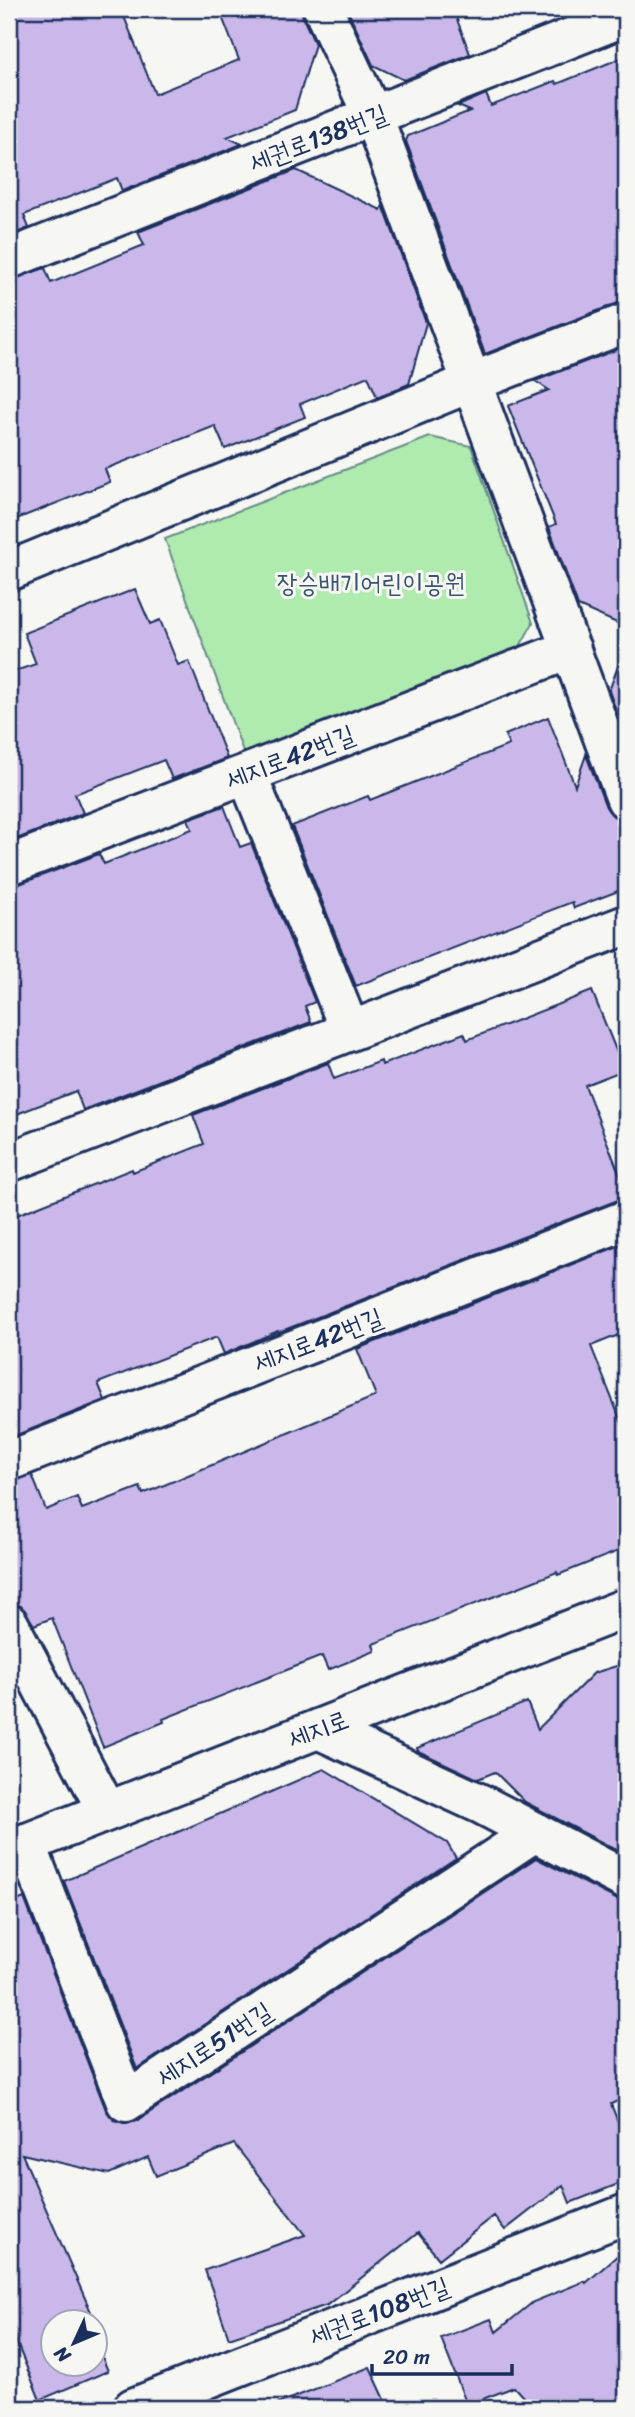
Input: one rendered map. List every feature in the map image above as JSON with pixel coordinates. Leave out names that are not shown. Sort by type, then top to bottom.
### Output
[{"type":"street","points":[[323,9],[373,116],[626,799]]},
{"type":"street","name":"세권로138번길","points":[[9,258],[626,16]]},
{"type":"street","points":[[9,571],[472,382],[626,323]]},
{"type":"street","name":"세지로42번길","points":[[9,865],[571,649]]},
{"type":"street","points":[[247,774],[350,1031]]},
{"type":"street","points":[[9,1162],[626,925]]},
{"type":"street","name":"세지로42번길","points":[[9,1461],[626,1220]]},
{"type":"street","name":"세지로","points":[[17,1846],[626,1608]]},
{"type":"street","points":[[9,1624],[107,1811]]},
{"type":"street","points":[[318,1729],[481,1804],[626,1880]]},
{"type":"street","name":"세지로51번길","points":[[17,1846],[125,2102],[535,1832]]},
{"type":"street","name":"세권로108번길","points":[[133,2408],[626,2214]]},
{"type":"green space","name":"장승배기어린이공원","points":[[430,437],[471,446],[533,623],[519,648],[244,754],[165,539]]},
{"type":"building","points":[[9,9],[121,9],[155,94],[239,60],[219,9],[301,9],[315,44],[295,110],[227,137],[242,144],[122,191],[117,178],[24,215],[29,228],[9,236]]},
{"type":"building","points":[[347,9],[453,9],[470,54],[404,80],[373,65]]},
{"type":"building","points":[[626,56],[626,302],[485,354],[406,141],[408,136],[470,111],[458,106],[486,94],[491,106],[555,81],[557,84]]},
{"type":"building","points":[[296,170],[381,210],[383,205],[426,323],[409,384],[377,397],[368,376],[300,404],[305,417],[225,449],[215,426],[105,469],[110,482],[9,522],[9,280],[45,268],[51,283],[144,245],[138,232]]},
{"type":"building","points":[[626,346],[626,627],[578,606],[549,527],[556,524],[508,406],[549,390],[535,381]]},
{"type":"building","points":[[135,589],[150,624],[160,620],[178,665],[189,661],[227,758],[172,779],[164,760],[75,794],[83,813],[9,842],[9,673],[36,664],[24,633]]},
{"type":"building","points":[[621,658],[626,659],[626,737],[609,691]]},
{"type":"building","points":[[548,717],[575,786],[586,755],[606,807],[613,816],[626,820],[626,888],[574,908],[572,902],[356,986],[292,826],[368,796],[370,800],[509,745],[505,735]]},
{"type":"building","points":[[224,806],[240,847],[251,843],[315,1002],[305,1006],[311,1022],[83,1110],[76,1091],[9,1117],[9,886],[99,854],[104,864],[192,829],[188,819]]},
{"type":"building","points":[[592,991],[624,1070],[585,1085],[626,1191],[626,1199],[224,1354],[217,1337],[98,1383],[105,1400],[9,1438],[9,1218],[132,1169],[133,1172],[204,1144],[193,1115],[328,1063],[334,1079],[381,1061],[382,1065],[464,1033],[467,1040]]},
{"type":"building","points":[[626,1243],[626,1332],[591,1346],[626,1434],[626,1548],[373,1644],[375,1651],[328,1670],[322,1656],[163,1719],[164,1722],[103,1747],[52,1618],[34,1625],[21,1606],[9,1602],[9,1482],[32,1475],[46,1510],[77,1497],[82,1509],[140,1487],[143,1494],[376,1396],[357,1349]]},
{"type":"building","points":[[626,1663],[626,1855],[525,1802],[495,1772],[478,1779],[418,1751],[417,1748],[527,1702],[538,1729],[594,1673]]},
{"type":"building","points":[[324,1769],[447,1843],[456,1858],[137,2069],[64,1881]]},
{"type":"building","points":[[536,1858],[626,1902],[626,2097],[611,2104],[626,2143],[626,2181],[570,2203],[563,2185],[505,2230],[494,2216],[439,2259],[418,2233],[327,2305],[229,2338],[205,2270],[305,2235],[234,2144],[156,2176],[148,2157],[109,2174],[22,2154],[89,2308],[38,2308],[38,2378],[92,2378],[40,2400],[9,2324],[9,1904],[24,1898],[106,2110],[114,2120],[127,2124],[138,2120]]},
{"type":"building","points":[[626,2248],[626,2408],[533,2408],[514,2387],[467,2405],[441,2338],[491,2319],[496,2332],[533,2302],[585,2281],[586,2283]]},
{"type":"building","points":[[370,2367],[389,2408],[272,2406]]}]
